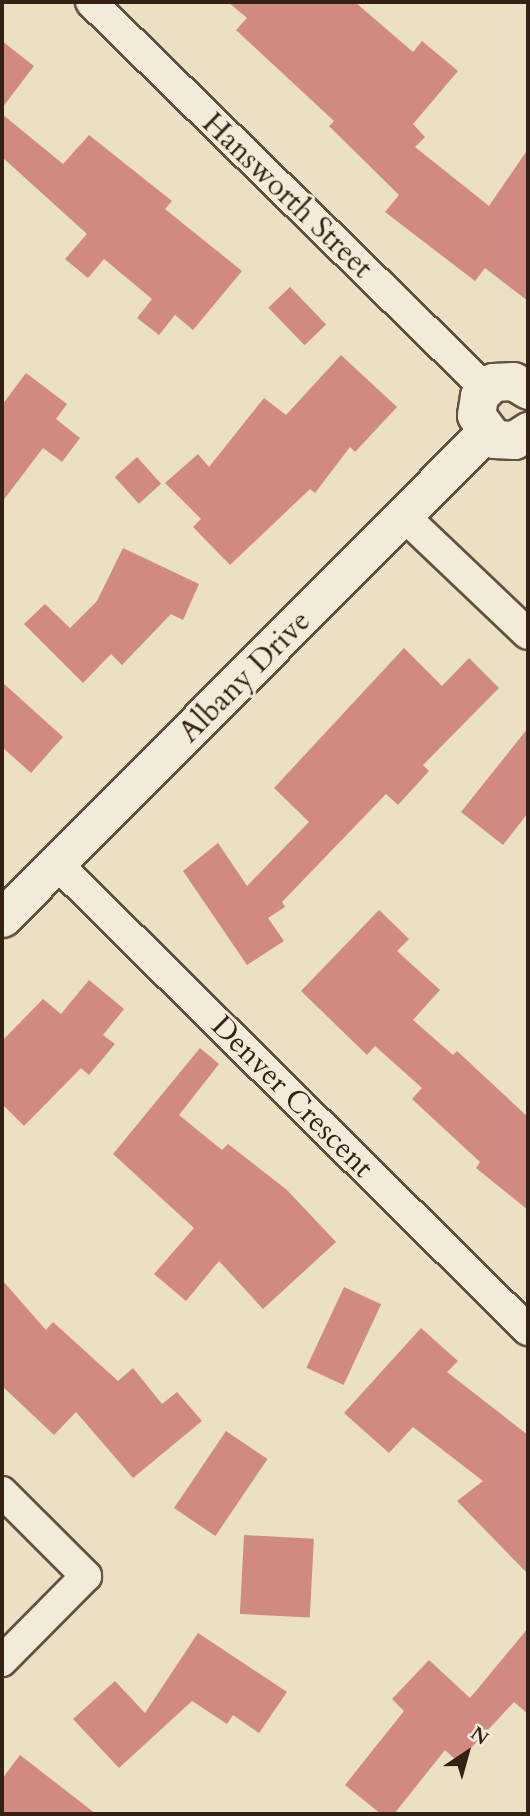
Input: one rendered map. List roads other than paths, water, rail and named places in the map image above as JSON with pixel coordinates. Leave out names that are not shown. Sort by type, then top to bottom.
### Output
[{"type":"street","name":"Hansworth Street","points":[[91,2],[485,388]]},
{"type":"street","points":[[528,390],[513,380],[485,388],[476,415],[485,433],[504,441],[528,431]]},
{"type":"street","name":"Albany Drive","points":[[2,918],[406,518],[485,433]]},
{"type":"street","points":[[406,518],[528,634]]},
{"type":"street","name":"Denver Crescent","points":[[57,864],[528,1330]]},
{"type":"street","points":[[2,1492],[86,1576],[2,1661]]}]
